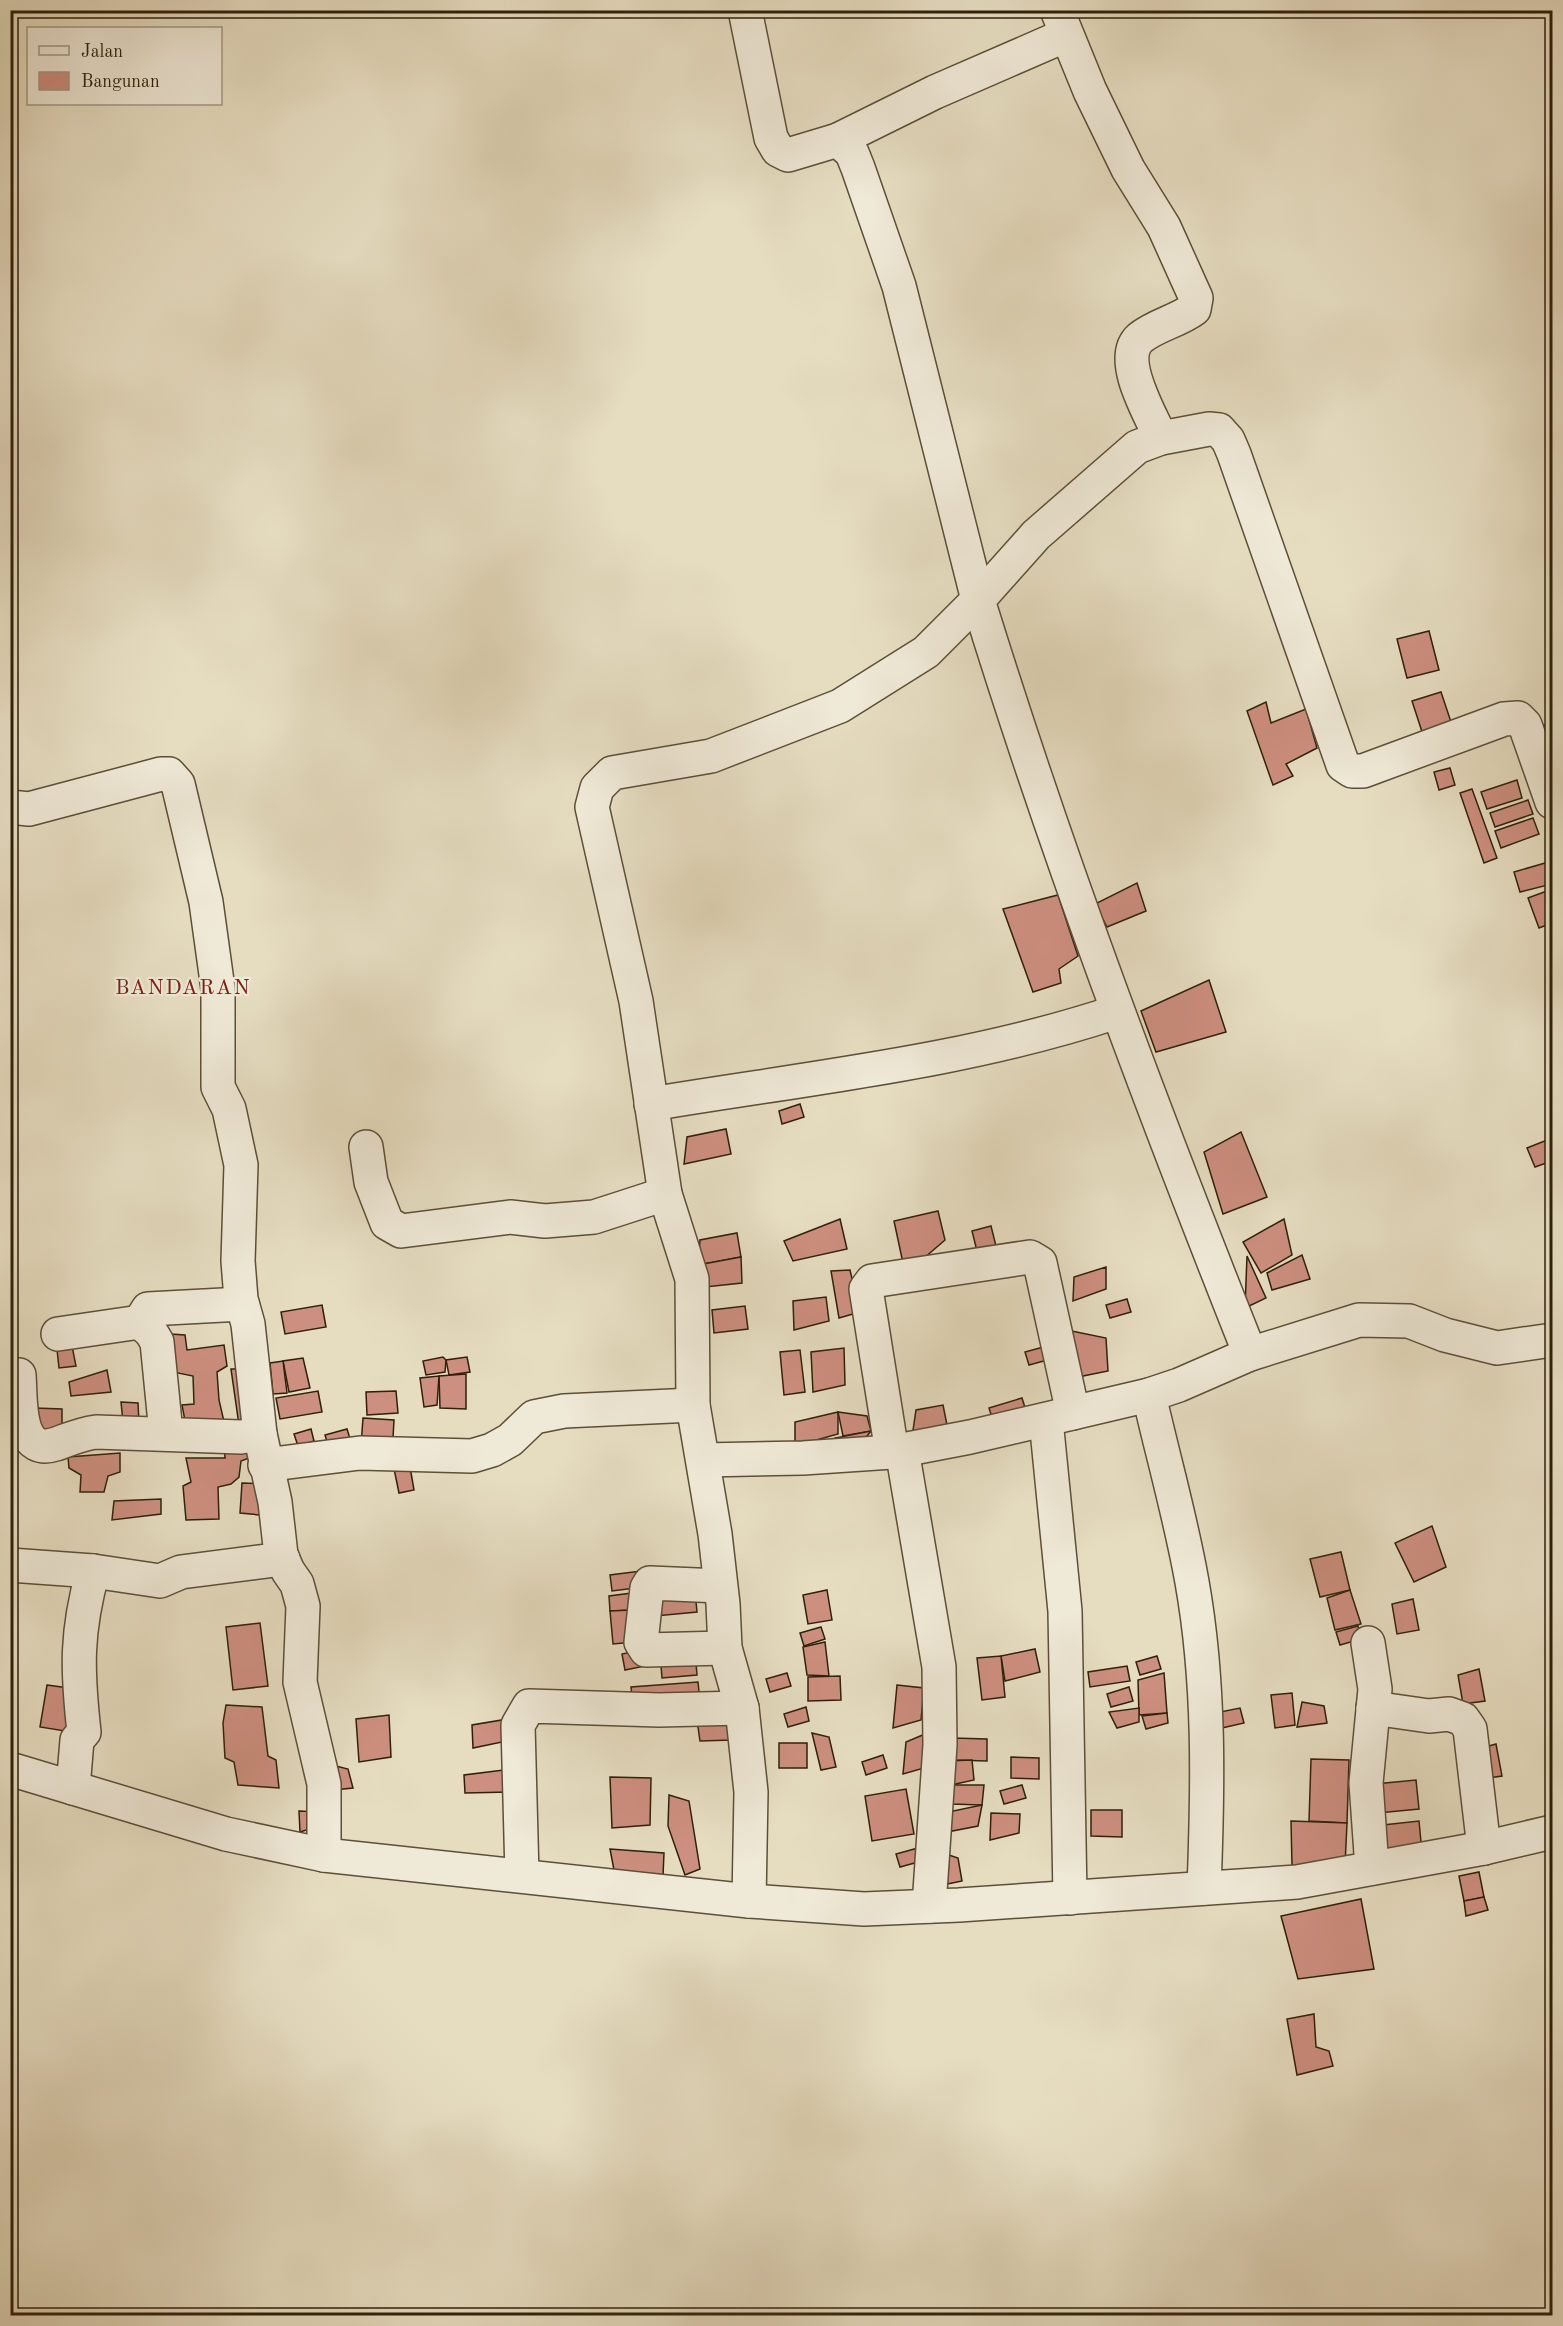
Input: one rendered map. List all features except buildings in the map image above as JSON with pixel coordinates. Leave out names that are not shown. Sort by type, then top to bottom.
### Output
[{"type":"street","points":[[745,10],[771,138],[778,150],[788,155],[838,140],[935,92],[1061,23],[1128,169],[1164,227],[1196,298],[1194,309],[1140,339],[1131,351],[1132,370],[1161,438]]},
{"type":"street","points":[[838,140],[852,153],[899,286],[978,600],[1028,763],[1116,1012],[1250,1354]]},
{"type":"street","points":[[749,1901],[751,1792],[742,1708],[725,1648],[715,1534],[693,1405],[692,1279],[665,1194],[636,1001],[592,807],[597,788],[612,773],[711,756],[840,706],[926,652],[978,600],[1044,528],[1137,447],[1161,438],[1209,429],[1219,430],[1228,440],[1343,765],[1352,771],[1364,771],[1504,719],[1518,718],[1525,725],[1552,802]]},
{"type":"street","points":[[10,807],[29,809],[161,774],[169,774],[178,784],[206,902],[218,989],[218,1087],[229,1108],[241,1165],[238,1261],[242,1304],[248,1324],[262,1449],[275,1502],[283,1559],[297,1584],[303,1606],[300,1682],[324,1784],[324,1855]]},
{"type":"street","points":[[651,1104],[882,1068],[1060,1030],[1116,1012]]},
{"type":"street","points":[[366,1147],[371,1182],[387,1224],[401,1231],[510,1217],[545,1221],[594,1217],[665,1194]]},
{"type":"street","points":[[929,1906],[940,1745],[939,1667],[866,1289],[872,1281],[1030,1257],[1040,1263],[1059,1417],[1070,1898]]},
{"type":"street","points":[[140,1322],[148,1309],[242,1304]]},
{"type":"street","points":[[703,1460],[803,1458],[897,1451],[1059,1417],[1149,1395],[1179,1385],[1250,1354],[1359,1320],[1409,1321],[1445,1335],[1497,1348],[1552,1340]]},
{"type":"street","points":[[58,1334],[140,1322],[152,1332],[157,1342],[166,1433]]},
{"type":"street","points":[[19,1375],[28,1438],[34,1443],[54,1444],[82,1434],[96,1432],[166,1433],[241,1437],[262,1449],[472,1456],[492,1450],[510,1440],[534,1416],[564,1411],[693,1405]]},
{"type":"street","points":[[1149,1395],[1192,1582],[1199,1640],[1208,1793],[1204,1888]]},
{"type":"street","points":[[10,1565],[93,1570],[160,1581],[181,1572],[283,1559]]},
{"type":"street","points":[[73,1788],[77,1740],[84,1732],[77,1675],[81,1613],[93,1570]]},
{"type":"street","points":[[720,1586],[650,1583],[646,1588],[642,1642],[646,1650],[725,1648]]},
{"type":"street","points":[[1368,1643],[1375,1689],[1366,1783],[1372,1868]]},
{"type":"street","points":[[522,1875],[519,1725],[522,1714],[529,1706],[659,1710],[742,1708]]},
{"type":"street","points":[[1373,1708],[1430,1716],[1449,1714],[1463,1719],[1470,1729],[1484,1848]]},
{"type":"street","points":[[10,1769],[226,1834],[324,1855],[749,1901],[864,1909],[1070,1898],[1297,1882],[1484,1848],[1550,1840]]},
{"type":"district","name":"BANDARAN","points":[[183,987]]}]
